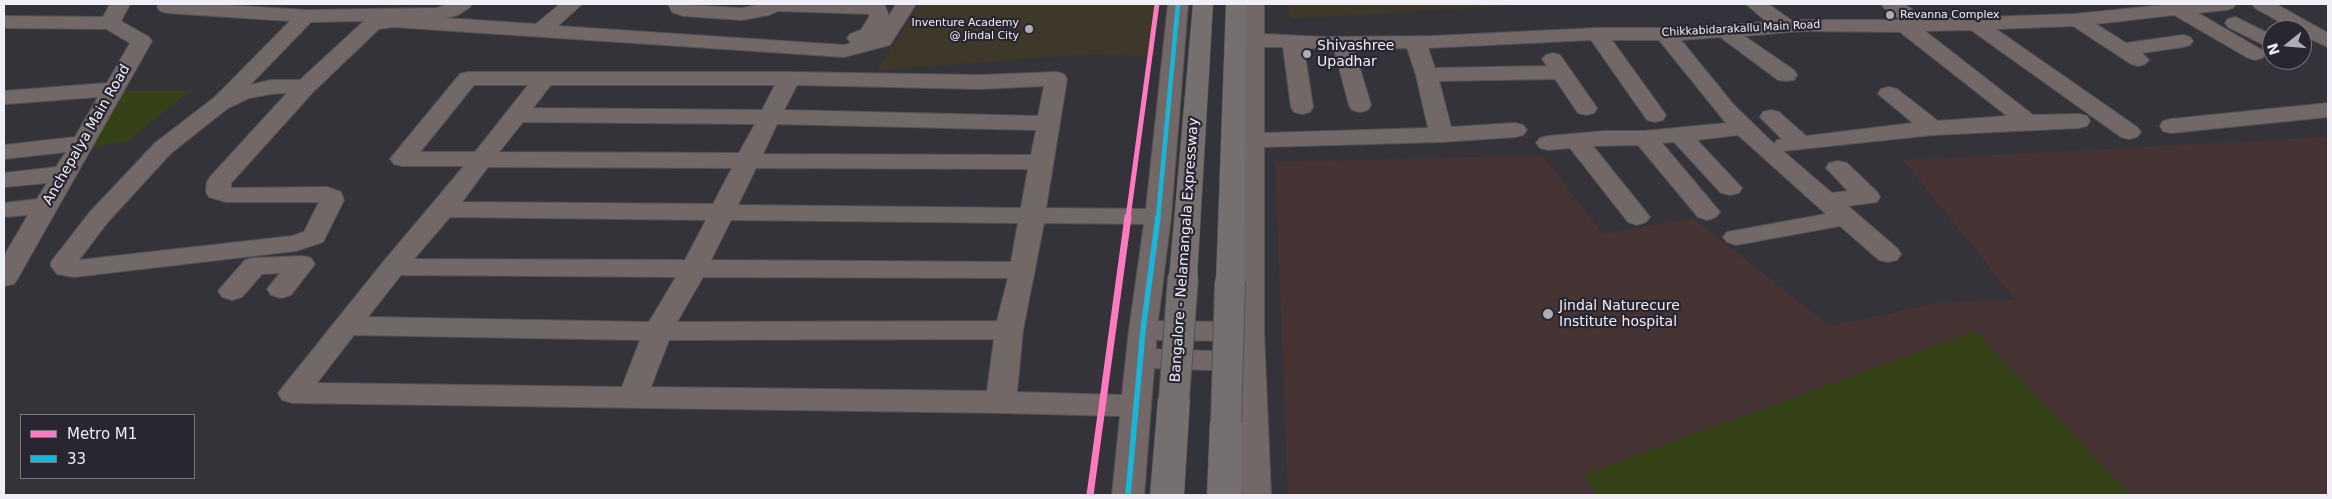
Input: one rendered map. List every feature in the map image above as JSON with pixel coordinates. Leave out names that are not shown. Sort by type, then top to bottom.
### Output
[{"type":"highway","name":"Bangalore - Nelamangala Expressway","points":[[1166,495],[1203,4]]},
{"type":"highway","points":[[1224,495],[1236,4]]},
{"type":"street","points":[[169,4],[167,7],[306,16],[437,14],[451,11],[462,4]]},
{"type":"street","points":[[547,25],[572,4]]},
{"type":"street","points":[[678,4],[679,8],[683,10],[742,14],[762,11],[775,5],[872,8],[878,10],[879,17],[872,28],[868,34],[860,38],[846,40],[764,36],[758,37],[749,45]]},
{"type":"street","points":[[232,291],[260,256],[314,237],[332,197],[322,192],[226,195],[218,192],[219,182],[306,86],[373,24],[394,21],[547,25],[631,37],[844,52],[882,41],[906,4]]},
{"type":"street","points":[[1128,495],[1143,330],[1158,217],[1178,4]]},
{"type":"street","points":[[1254,4],[1250,332],[1255,495]]},
{"type":"street","points":[[1756,4],[1786,26]]},
{"type":"street","points":[[1891,4],[1913,26],[2028,122]]},
{"type":"street","name":"Chikkabidarakallu Main Road","points":[[1254,40],[1415,42],[1664,33],[1786,26],[1913,26],[1978,13],[2007,22],[2077,20],[2164,8],[2226,4]]},
{"type":"street","points":[[2262,4],[2328,41]]},
{"type":"street","points":[[2204,6],[2262,38]]},
{"type":"street","points":[[2164,8],[2255,54]]},
{"type":"street","points":[[4,22],[26,22],[115,13]]},
{"type":"street","name":"Anchepalya Main Road","points":[[4,278],[142,41],[115,13]]},
{"type":"street","points":[[1978,13],[2129,132]]},
{"type":"street","points":[[281,289],[302,264],[260,256],[74,269],[66,268],[64,262],[98,218],[163,148],[220,103],[306,16]]},
{"type":"street","points":[[2077,20],[2130,55],[2183,41]]},
{"type":"street","points":[[4,40],[26,22]]},
{"type":"street","points":[[1724,30],[1786,75]]},
{"type":"street","points":[[1664,33],[1725,109],[1744,128],[1844,218],[1888,254]]},
{"type":"street","points":[[1597,34],[1655,114]]},
{"type":"street","points":[[1539,37],[1586,108]]},
{"type":"street","points":[[1293,41],[1302,107]]},
{"type":"street","points":[[1342,42],[1360,106]]},
{"type":"street","points":[[1415,42],[1427,75],[1441,135]]},
{"type":"street","points":[[1427,75],[1561,72]]},
{"type":"street","points":[[545,78],[443,209],[292,393],[633,396],[1136,406]]},
{"type":"street","points":[[1001,402],[1009,330],[1023,270],[1033,215],[1042,162],[1048,123],[1056,79],[980,82],[789,78],[545,78],[468,80],[402,160],[1042,162]]},
{"type":"street","points":[[633,396],[658,331],[693,270],[789,78]]},
{"type":"street","points":[[220,103],[242,93],[270,87],[306,86]]},
{"type":"street","points":[[7,97],[114,89]]},
{"type":"street","points":[[1888,94],[1933,128]]},
{"type":"street","points":[[2171,126],[2328,110]]},
{"type":"street","points":[[516,115],[770,117],[1048,123]]},
{"type":"street","points":[[1785,134],[2079,120]]},
{"type":"street","points":[[1785,134],[1855,121]]},
{"type":"street","points":[[1548,143],[1645,138],[1744,128]]},
{"type":"street","points":[[1252,140],[1441,135],[1515,130]]},
{"type":"street","points":[[1679,134],[1730,188]]},
{"type":"street","points":[[1645,138],[1707,212]]},
{"type":"street","points":[[1578,141],[1637,217]]},
{"type":"street","points":[[4,152],[82,143]]},
{"type":"street","points":[[1825,201],[1868,197],[1838,168]]},
{"type":"street","points":[[4,180],[64,174]]},
{"type":"street","points":[[4,210],[46,206]]},
{"type":"street","points":[[443,209],[1158,217]]},
{"type":"street","points":[[1736,237],[1844,218]]},
{"type":"street","points":[[393,268],[1023,270]]},
{"type":"street","points":[[346,326],[658,331],[1009,330]]},
{"type":"street","points":[[1143,330],[1250,332]]},
{"type":"street","points":[[1141,358],[1251,362]]},
{"type":"shaded area","name":"Inventure Academy @ Jindal City","points":[[919,4],[1157,4],[1150,57],[1093,54],[877,70]]},
{"type":"shaded area","points":[[1287,4],[1540,4],[1290,19]]},
{"type":"shaded area","name":"Jindal Naturecure Institute hospital","points":[[2328,137],[2328,495],[1288,495],[1275,162],[1542,155],[1603,234],[1693,218],[1830,326],[1942,302],[2015,299],[1903,160]]},
{"type":"green space","points":[[121,91],[190,91],[128,141],[88,148]]},
{"type":"green space","points":[[1975,331],[2130,495],[1595,495],[1585,474]]},
{"type":"metro line","name":"M1","points":[[1090,495],[1157,4]]},
{"type":"transit line","name":"33","points":[[1128,495],[1143,330],[1158,217],[1178,4]]},
{"type":"place","name":"Revanna Complex","points":[[1890,15]]},
{"type":"place","name":"Inventure Academy @ Jindal City","points":[[1029,29]]},
{"type":"place","name":"Shivashree Upadhar","points":[[1307,54]]},
{"type":"place","name":"Jindal Naturecure Institute hospital","points":[[1548,314]]}]
